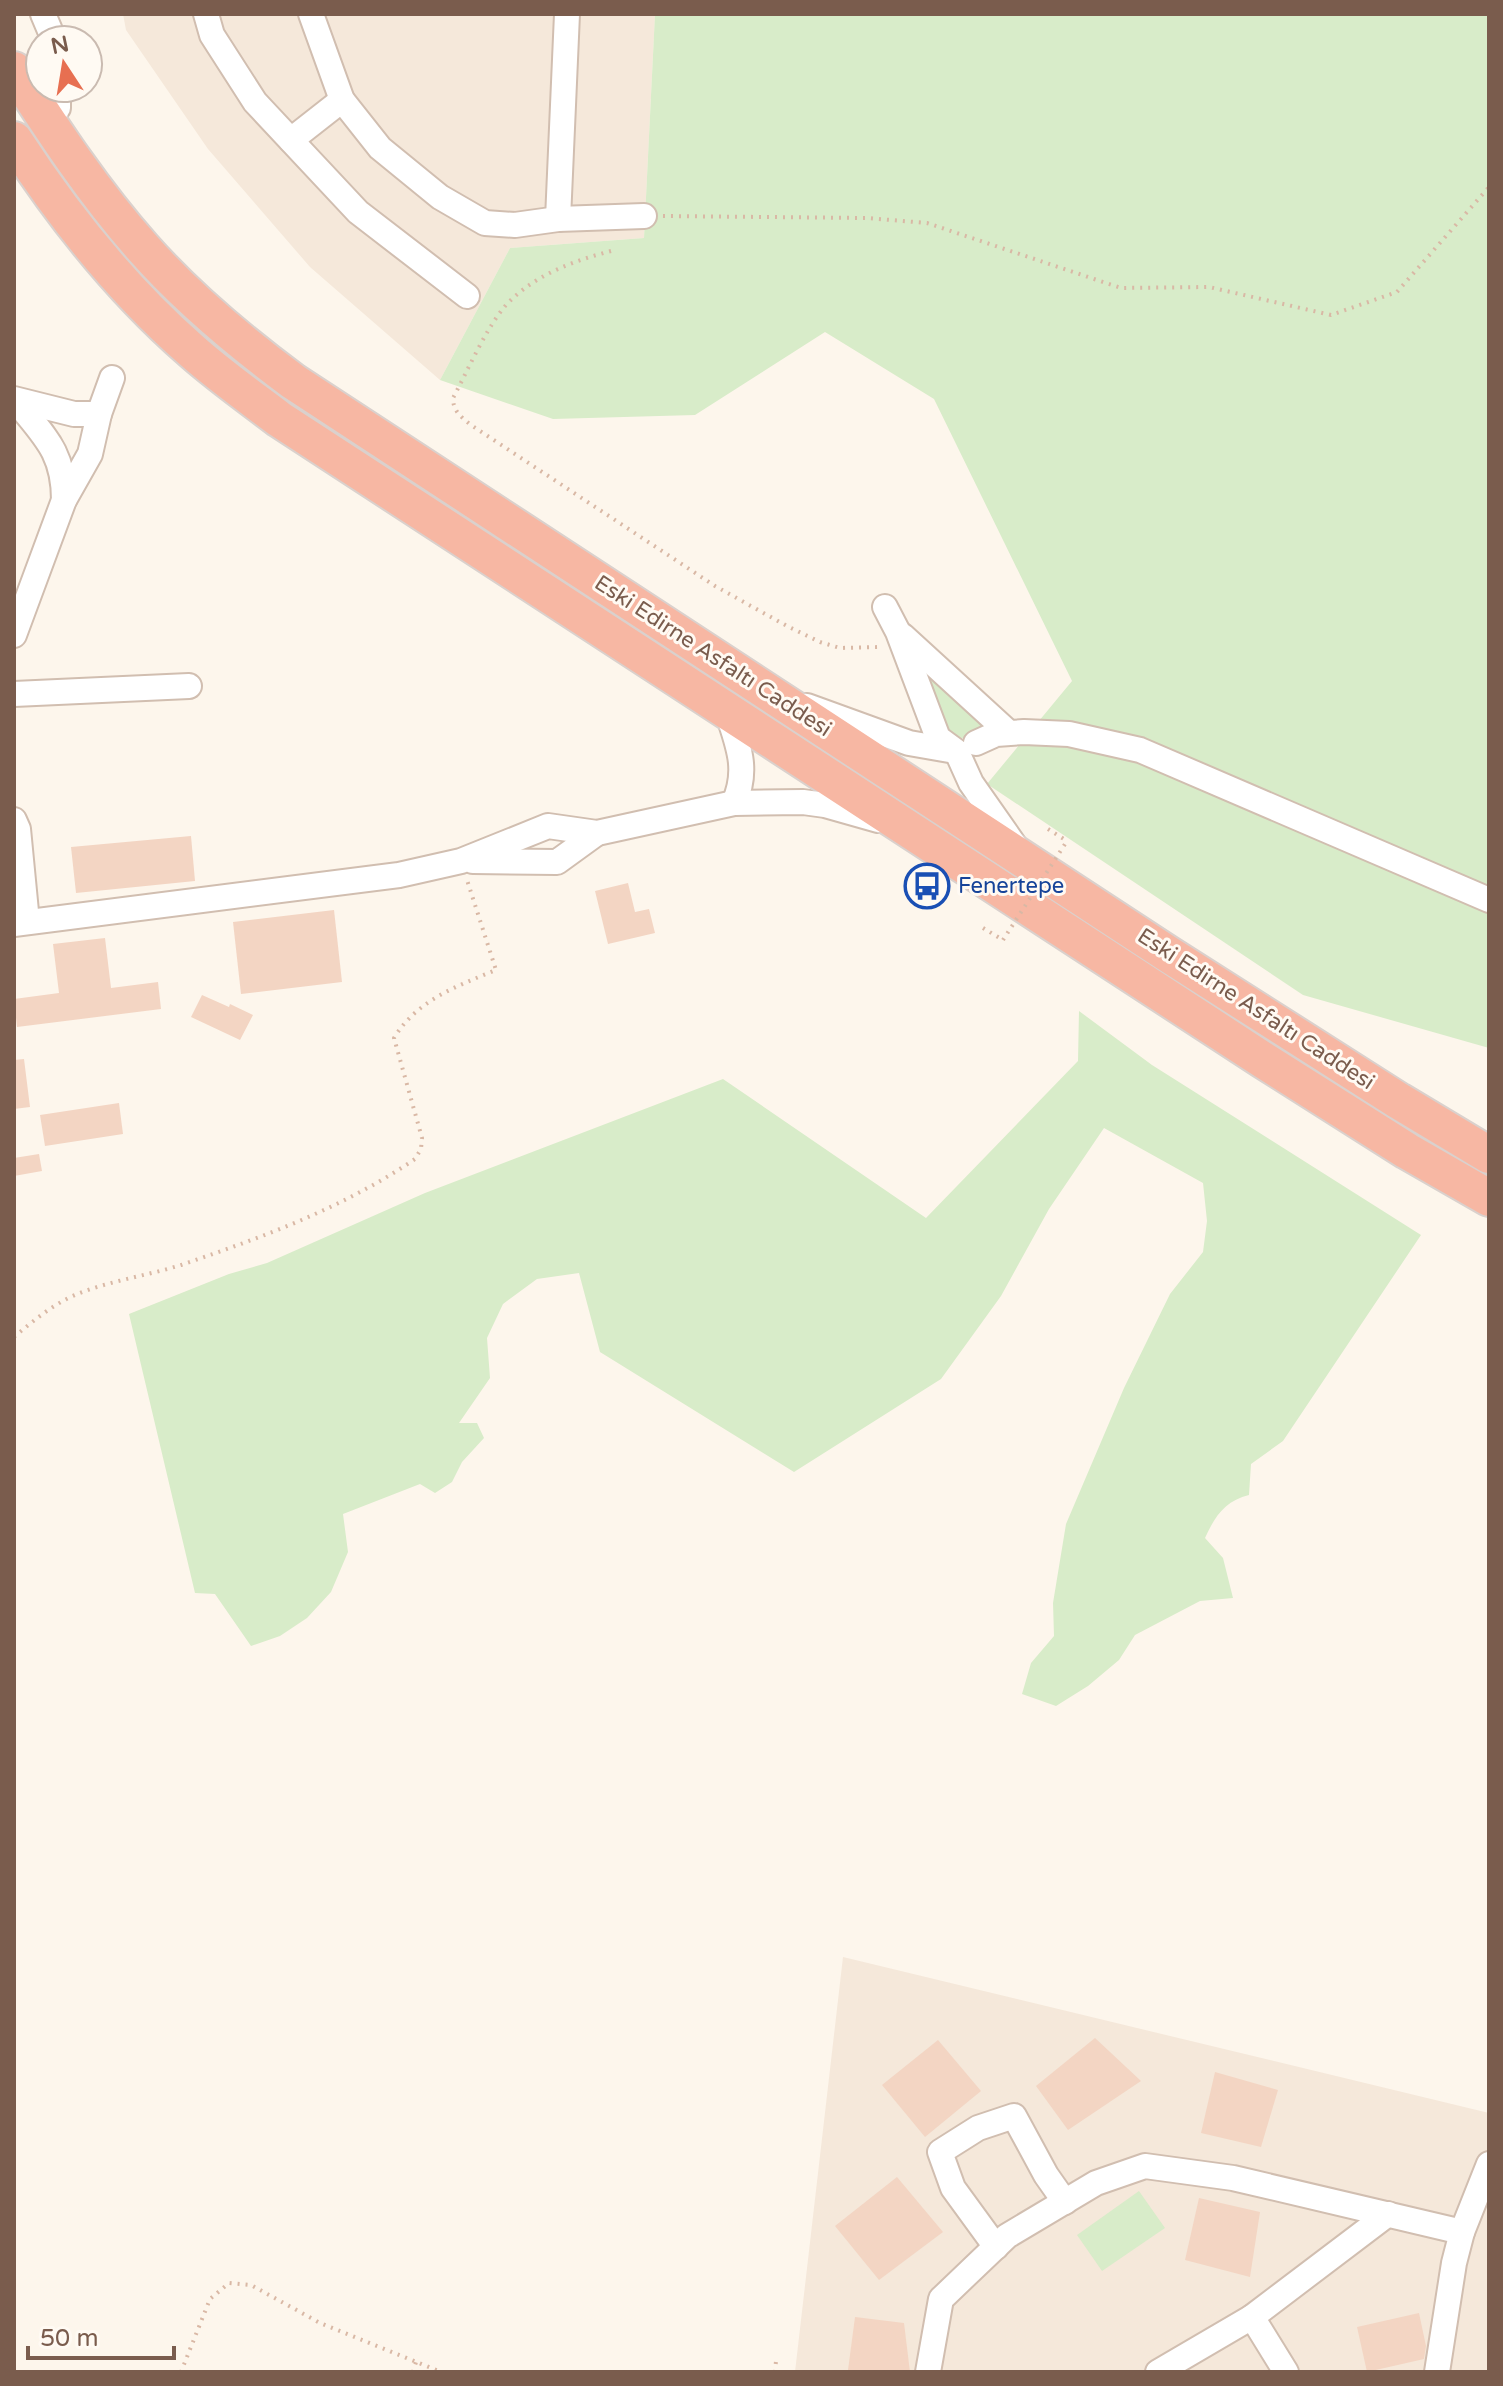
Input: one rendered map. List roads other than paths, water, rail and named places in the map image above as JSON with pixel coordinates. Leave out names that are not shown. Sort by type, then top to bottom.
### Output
[{"type":"highway","name":"Eski Edirne Asfaltı Caddesi","points":[[52,104],[106,205],[210,316],[245,346],[319,399],[1023,858],[1399,1101],[1489,1155]]},
{"type":"highway","name":"Eski Edirne Asfaltı Caddesi","points":[[14,140],[40,180],[100,257],[139,300],[214,368],[279,419],[1263,1060],[1407,1151],[1489,1198]]},
{"type":"street","points":[[206,14],[212,35],[255,102],[358,212],[467,296]]},
{"type":"street","points":[[311,14],[342,100],[380,148],[440,197],[485,223],[515,225],[558,219],[644,216]]},
{"type":"street","points":[[558,219],[567,14]]},
{"type":"street","points":[[291,140],[342,100]]},
{"type":"street","points":[[14,635],[64,500],[90,454],[99,414],[112,378]]},
{"type":"street","points":[[15,400],[74,414],[99,414]]},
{"type":"street","points":[[15,400],[42,433],[60,462],[64,500]]},
{"type":"street","points":[[885,607],[900,637],[938,738],[967,748]]},
{"type":"street","points":[[900,637],[1008,732]]},
{"type":"street","points":[[14,694],[189,686]]},
{"type":"street","points":[[768,692],[909,743],[967,748],[996,734],[1008,732],[1069,734],[1140,750],[1489,900]]},
{"type":"street","points":[[727,711],[741,761],[742,784],[734,803]]},
{"type":"street","points":[[967,748],[966,775],[1023,858]]},
{"type":"street","points":[[14,820],[18,829],[21,923],[399,875],[461,861],[548,826],[597,833],[734,803],[780,801],[825,805],[911,831]]},
{"type":"street","points":[[461,861],[557,862],[597,833]]},
{"type":"street","points":[[996,2247],[953,2188],[940,2152],[978,2128],[1014,2116],[1046,2175],[1065,2202]]},
{"type":"street","points":[[1437,2372],[1454,2263],[1462,2232],[1489,2164]]},
{"type":"street","points":[[928,2372],[941,2299],[1007,2236],[1096,2183],[1145,2166],[1233,2178],[1462,2232]]},
{"type":"street","points":[[1158,2372],[1252,2317],[1388,2214]]},
{"type":"street","points":[[1252,2317],[1286,2372]]},
{"type":"place","name":"Fenertepe","points":[[927,886]]}]
